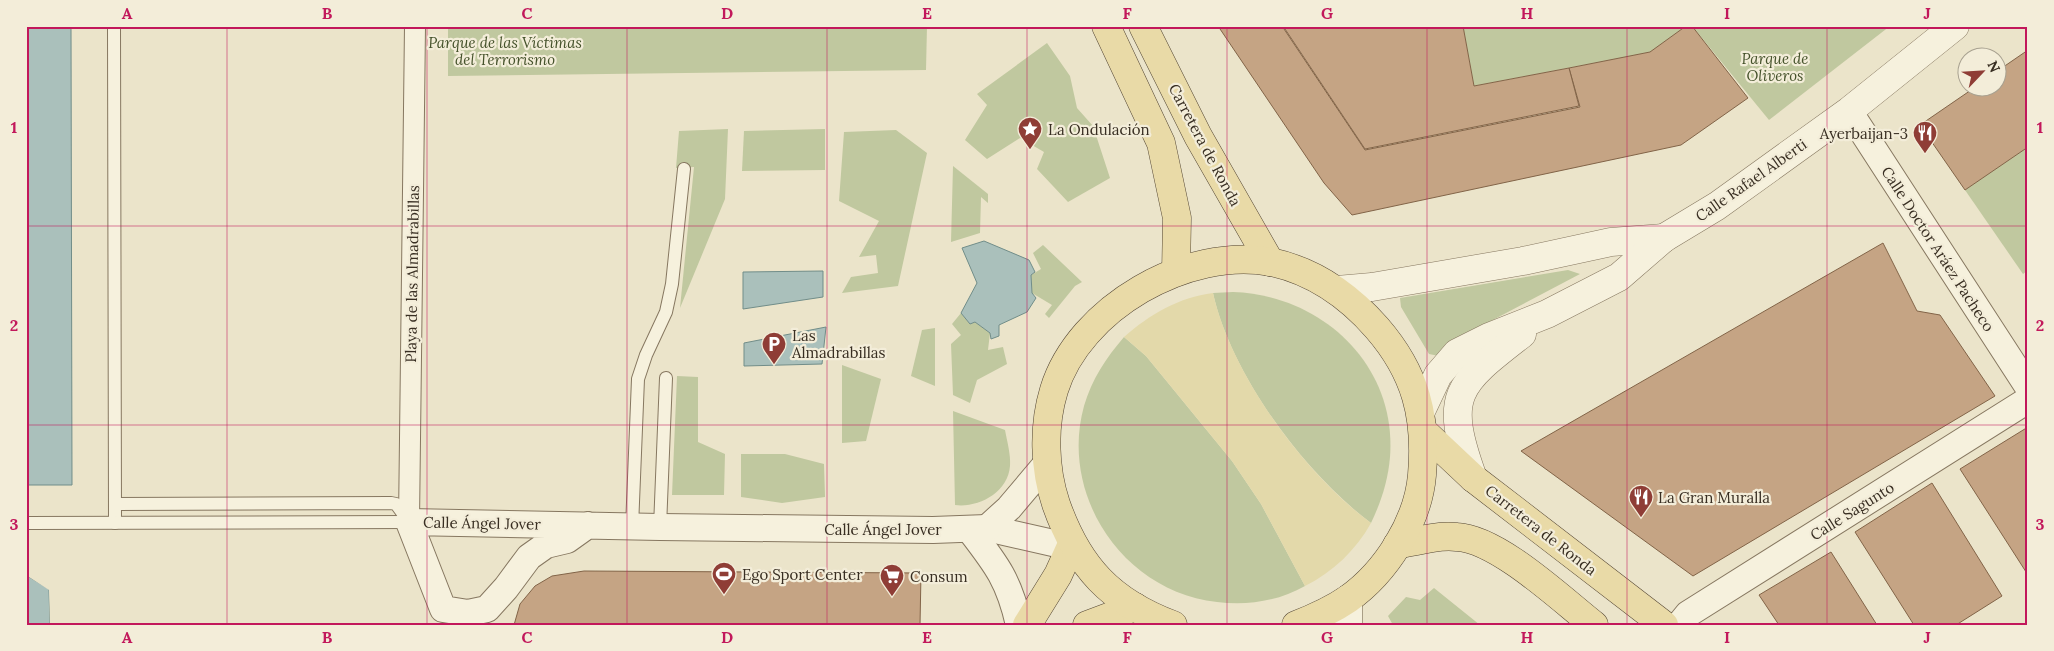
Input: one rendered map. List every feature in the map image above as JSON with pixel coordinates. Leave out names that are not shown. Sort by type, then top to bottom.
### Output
[{"type":"main road","points":[[1106,26],[1161,143],[1177,218],[1176,272]]},
{"type":"main road","name":"Carretera de Ronda","points":[[1143,26],[1198,136],[1270,262]]},
{"type":"main road","points":[[1173,625],[1134,607],[1098,580],[1072,546],[1054,497],[1047,463],[1047,427],[1054,389],[1064,366],[1078,344],[1094,325],[1112,309],[1141,289],[1176,272],[1205,264],[1235,260],[1270,262],[1304,273],[1337,290],[1363,312],[1384,336],[1410,379],[1422,421],[1425,446],[1422,482],[1411,520],[1397,545],[1365,585],[1348,612],[1320,616],[1296,625]]},
{"type":"main road","name":"Carretera de Ronda","points":[[1422,421],[1473,478],[1664,625]]},
{"type":"main road","points":[[1397,545],[1442,536],[1459,537],[1480,542],[1506,556],[1594,625]]},
{"type":"main road","points":[[1027,625],[1058,574],[1072,546]]},
{"type":"main road","points":[[1087,625],[1134,607]]},
{"type":"street","name":"Playa de las Almadrabillas","points":[[409,522],[414,26]]},
{"type":"street","name":"Calle Rafael Alberti","points":[[1422,421],[1438,374],[1457,353],[1489,337],[1547,314],[1619,277],[1664,238],[1717,206],[1849,111],[1955,26]]},
{"type":"street","name":"Calle Doctor Aráez Pacheco","points":[[1849,111],[2028,387]]},
{"type":"street","name":"Calle Rafael Alberti","points":[[1337,290],[1372,287],[1523,261],[1611,242],[1664,238]]},
{"type":"street","name":"Calle Rafael Alberti","points":[[1473,478],[1457,426],[1456,415],[1462,394],[1482,365],[1547,314]]},
{"type":"street","name":"Calle Sagunto","points":[[1679,625],[1688,614],[2028,400]]},
{"type":"street","points":[[1019,625],[1009,587],[989,555],[978,528],[1010,508],[1047,463]]},
{"type":"street","name":"Calle Ángel Jover","points":[[588,525],[567,540],[546,545],[529,557],[506,588],[486,609],[468,619],[443,609],[409,522],[588,525],[632,527],[978,528],[1072,546]]},
{"type":"lane","points":[[114,26],[115,523]]},
{"type":"lane","points":[[632,527],[638,379],[668,303],[672,284],[684,169]]},
{"type":"lane","points":[[660,527],[666,378]]},
{"type":"lane","points":[[115,504],[391,503],[396,504],[409,522]]},
{"type":"lane","points":[[26,523],[409,522]]},
{"type":"green space","name":"Parque de las Víctimas del Terrorismo","points":[[448,26],[927,26],[926,70],[448,76]]},
{"type":"green space","points":[[1463,26],[1686,26],[1651,52],[1474,86]]},
{"type":"green space","name":"Parque de Oliveros","points":[[1692,26],[1890,26],[1769,120]]},
{"type":"green space","points":[[1047,43],[1070,76],[1077,108],[1093,126],[1110,178],[1068,202],[1037,169],[1044,152],[1020,138],[987,159],[965,140],[987,105],[977,94]]},
{"type":"green space","points":[[728,129],[725,199],[680,308],[694,167],[676,168],[679,131]]},
{"type":"green space","points":[[825,129],[825,170],[742,171],[744,131]]},
{"type":"green space","points":[[896,130],[927,153],[898,286],[842,293],[851,277],[878,273],[876,255],[859,257],[879,221],[839,201],[844,132]]},
{"type":"green space","points":[[2028,147],[2028,270],[2023,274],[1965,190]]},
{"type":"green space","points":[[953,166],[988,194],[988,203],[981,197],[980,233],[951,242]]},
{"type":"green space","points":[[1043,245],[1082,282],[1075,286],[1049,318],[1045,314],[1052,305],[1032,293],[1031,275],[1041,269],[1033,253]]},
{"type":"green space","points":[[1568,270],[1580,274],[1472,331],[1439,356],[1429,354],[1401,307],[1400,298]]},
{"type":"green space","points":[[1233,292],[1265,296],[1296,306],[1323,321],[1347,341],[1367,365],[1381,392],[1389,423],[1390,457],[1384,491],[1371,523],[1321,478],[1274,420],[1254,389],[1236,357],[1222,324],[1213,293]]},
{"type":"green space","points":[[961,313],[970,324],[975,322],[990,333],[988,350],[1003,347],[1007,364],[977,380],[970,403],[953,395],[951,344],[961,335],[952,324]]},
{"type":"green space","points":[[935,328],[935,386],[911,376],[922,330]]},
{"type":"green space","points":[[1124,337],[1146,356],[1232,461],[1261,504],[1305,586],[1274,599],[1251,603],[1217,602],[1184,594],[1153,580],[1127,559],[1106,534],[1091,505],[1081,473],[1079,440],[1084,406],[1091,387],[1111,353]]},
{"type":"green space","points":[[842,365],[881,379],[866,441],[842,443]]},
{"type":"green space","points":[[677,376],[698,377],[698,442],[725,454],[724,495],[672,495]]},
{"type":"green space","points":[[953,411],[1005,430],[1010,457],[1008,476],[998,491],[990,497],[973,504],[955,505]]},
{"type":"green space","points":[[741,454],[785,454],[824,464],[825,497],[782,503],[741,497]]},
{"type":"green space","points":[[1434,588],[1480,625],[1393,625],[1388,616],[1406,597],[1420,600]]},
{"type":"sand","points":[[1213,293],[1222,324],[1236,356],[1274,420],[1321,478],[1346,503],[1371,523],[1343,559],[1325,574],[1305,586],[1261,504],[1232,461],[1146,356],[1124,337],[1144,321],[1165,308],[1188,298]]},
{"type":"water","points":[[26,26],[71,26],[72,485],[26,485]]},
{"type":"water","points":[[984,241],[1029,260],[1035,272],[1031,275],[1032,293],[1036,298],[1027,312],[999,325],[999,336],[991,339],[990,333],[975,322],[970,324],[961,313],[977,283],[962,248]]},
{"type":"water","points":[[823,271],[823,297],[743,309],[743,272]]},
{"type":"water","points":[[826,327],[822,364],[744,366],[744,343]]},
{"type":"water","points":[[26,575],[49,589],[50,625],[26,625]]},
{"type":"pier","points":[[26,572],[52,588],[52,625],[50,625],[49,590],[26,575]]},
{"type":"building","points":[[1218,26],[1282,26],[1365,150],[1580,107],[1569,68],[1650,52],[1686,26],[1692,26],[1748,98],[1681,145],[1352,215],[1324,183]]},
{"type":"building","points":[[1283,26],[1463,26],[1474,86],[1569,68],[1579,106],[1365,149]]},
{"type":"building","points":[[2028,50],[2028,147],[1965,190],[1920,125],[1959,98],[2006,98],[2006,65]]},
{"type":"building","points":[[1883,243],[1917,311],[1940,315],[1995,396],[1693,576],[1521,451]]},
{"type":"building","points":[[2028,427],[2028,575],[1960,469]]},
{"type":"building","points":[[1932,483],[2002,596],[1956,625],[1914,625],[1855,532]]},
{"type":"building","points":[[1831,552],[1877,625],[1779,625],[1759,595]]},
{"type":"building","name":"Ego Sport Center","points":[[584,571],[921,573],[920,625],[514,625],[520,604],[535,586],[552,576]]},
{"type":"place","name":"La Ondulación","points":[[1030,150]]},
{"type":"place","name":"Ayerbaijan-3","points":[[1925,154]]},
{"type":"place","name":"Las Almadrabillas","points":[[774,365]]},
{"type":"place","name":"La Gran Muralla","points":[[1641,518]]},
{"type":"place","name":"Ego Sport Center","points":[[724,595]]},
{"type":"place","name":"Consum","points":[[892,597]]}]
